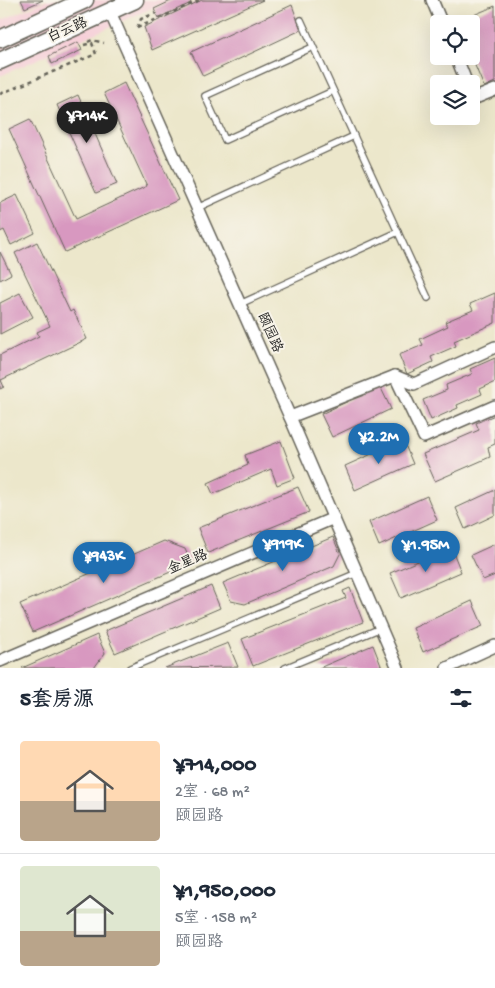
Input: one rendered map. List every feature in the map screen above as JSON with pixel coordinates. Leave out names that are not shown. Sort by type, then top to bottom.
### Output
[{"type":"main road","name":"白云路","points":[[0,39],[85,0]]},
{"type":"main road","name":"白云路","points":[[0,61],[135,0]]},
{"type":"street","points":[[432,0],[438,15]]},
{"type":"street","name":"颐园路","points":[[110,12],[290,417],[398,668]]},
{"type":"street","points":[[480,96],[495,90]]},
{"type":"street","points":[[290,417],[395,376],[414,384],[495,347]]},
{"type":"street","points":[[395,376],[424,437],[495,406]]},
{"type":"street","name":"金星路","points":[[0,660],[334,518]]},
{"type":"street","points":[[446,668],[495,646]]},
{"type":"lane","points":[[301,20],[428,298]]},
{"type":"lane","points":[[313,47],[205,96],[225,140],[333,91]]},
{"type":"lane","points":[[197,208],[354,136]]},
{"type":"lane","points":[[240,304],[398,232]]},
{"type":"lane","points":[[130,668],[357,572]]},
{"type":"lane","points":[[285,668],[381,628]]},
{"type":"path","points":[[156,13],[141,19],[137,28],[200,0]]},
{"type":"path","points":[[0,94],[96,54],[92,43],[80,46],[92,40],[104,43]]},
{"type":"shaded area","points":[[47,0],[170,0],[0,76],[0,21]]},
{"type":"building","points":[[21,0],[43,0],[25,8]]},
{"type":"building","points":[[173,0],[189,0],[191,3],[158,18],[154,9]]},
{"type":"building","points":[[202,0],[263,0],[152,50],[144,27]]},
{"type":"building","points":[[292,5],[301,30],[203,76],[191,52]]},
{"type":"building","points":[[495,6],[495,82],[484,87],[475,65],[480,65],[480,15],[474,15]]},
{"type":"building","points":[[78,42],[82,50],[52,64],[49,56]]},
{"type":"building","points":[[124,83],[178,200],[65,252],[9,129],[30,119],[76,219],[147,186],[104,93]]},
{"type":"building","points":[[78,95],[117,184],[96,193],[57,105]]},
{"type":"building","points":[[17,195],[35,233],[11,245],[4,230],[0,232],[0,203]]},
{"type":"building","points":[[37,242],[70,312],[73,310],[87,339],[1,380],[4,387],[0,389],[0,355],[39,336],[37,332],[50,326],[15,253]]},
{"type":"building","points":[[0,252],[11,274],[0,280]]},
{"type":"building","points":[[20,293],[33,317],[0,334],[0,303]]},
{"type":"building","points":[[495,293],[495,323],[454,341],[456,346],[431,357],[433,362],[407,374],[399,355],[423,345],[420,339],[448,326],[445,322],[473,310],[470,304]]},
{"type":"building","points":[[495,358],[495,382],[480,389],[482,394],[457,405],[458,408],[431,420],[423,400],[447,390],[446,385],[472,374],[470,369]]},
{"type":"building","points":[[380,386],[391,409],[332,437],[321,414]]},
{"type":"building","points":[[495,415],[495,444],[488,447],[490,457],[435,481],[423,454],[479,430],[476,423]]},
{"type":"building","points":[[403,440],[413,464],[355,490],[345,466]]},
{"type":"building","points":[[281,441],[295,478],[277,485],[271,469],[213,494],[208,483],[248,465],[245,455]]},
{"type":"building","points":[[298,487],[309,512],[208,553],[198,528]]},
{"type":"building","points":[[495,490],[495,515],[465,529],[456,508]]},
{"type":"building","points":[[427,496],[437,520],[379,546],[369,522]]},
{"type":"building","points":[[333,537],[340,554],[334,566],[245,604],[231,601],[223,583]]},
{"type":"building","points":[[164,541],[185,549],[191,563],[33,632],[20,604]]},
{"type":"building","points":[[495,544],[495,575],[483,580],[471,555]]},
{"type":"building","points":[[451,547],[461,572],[401,598],[390,573]]},
{"type":"building","points":[[211,586],[220,608],[115,653],[105,631]]},
{"type":"building","points":[[350,588],[363,622],[253,666],[242,639],[346,598],[343,591]]},
{"type":"building","points":[[472,601],[483,626],[423,652],[413,628]]},
{"type":"building","points":[[97,635],[105,653],[94,668],[22,668]]},
{"type":"building","points":[[228,643],[238,667],[165,668]]},
{"type":"building","points":[[373,645],[382,668],[319,668]]}]
